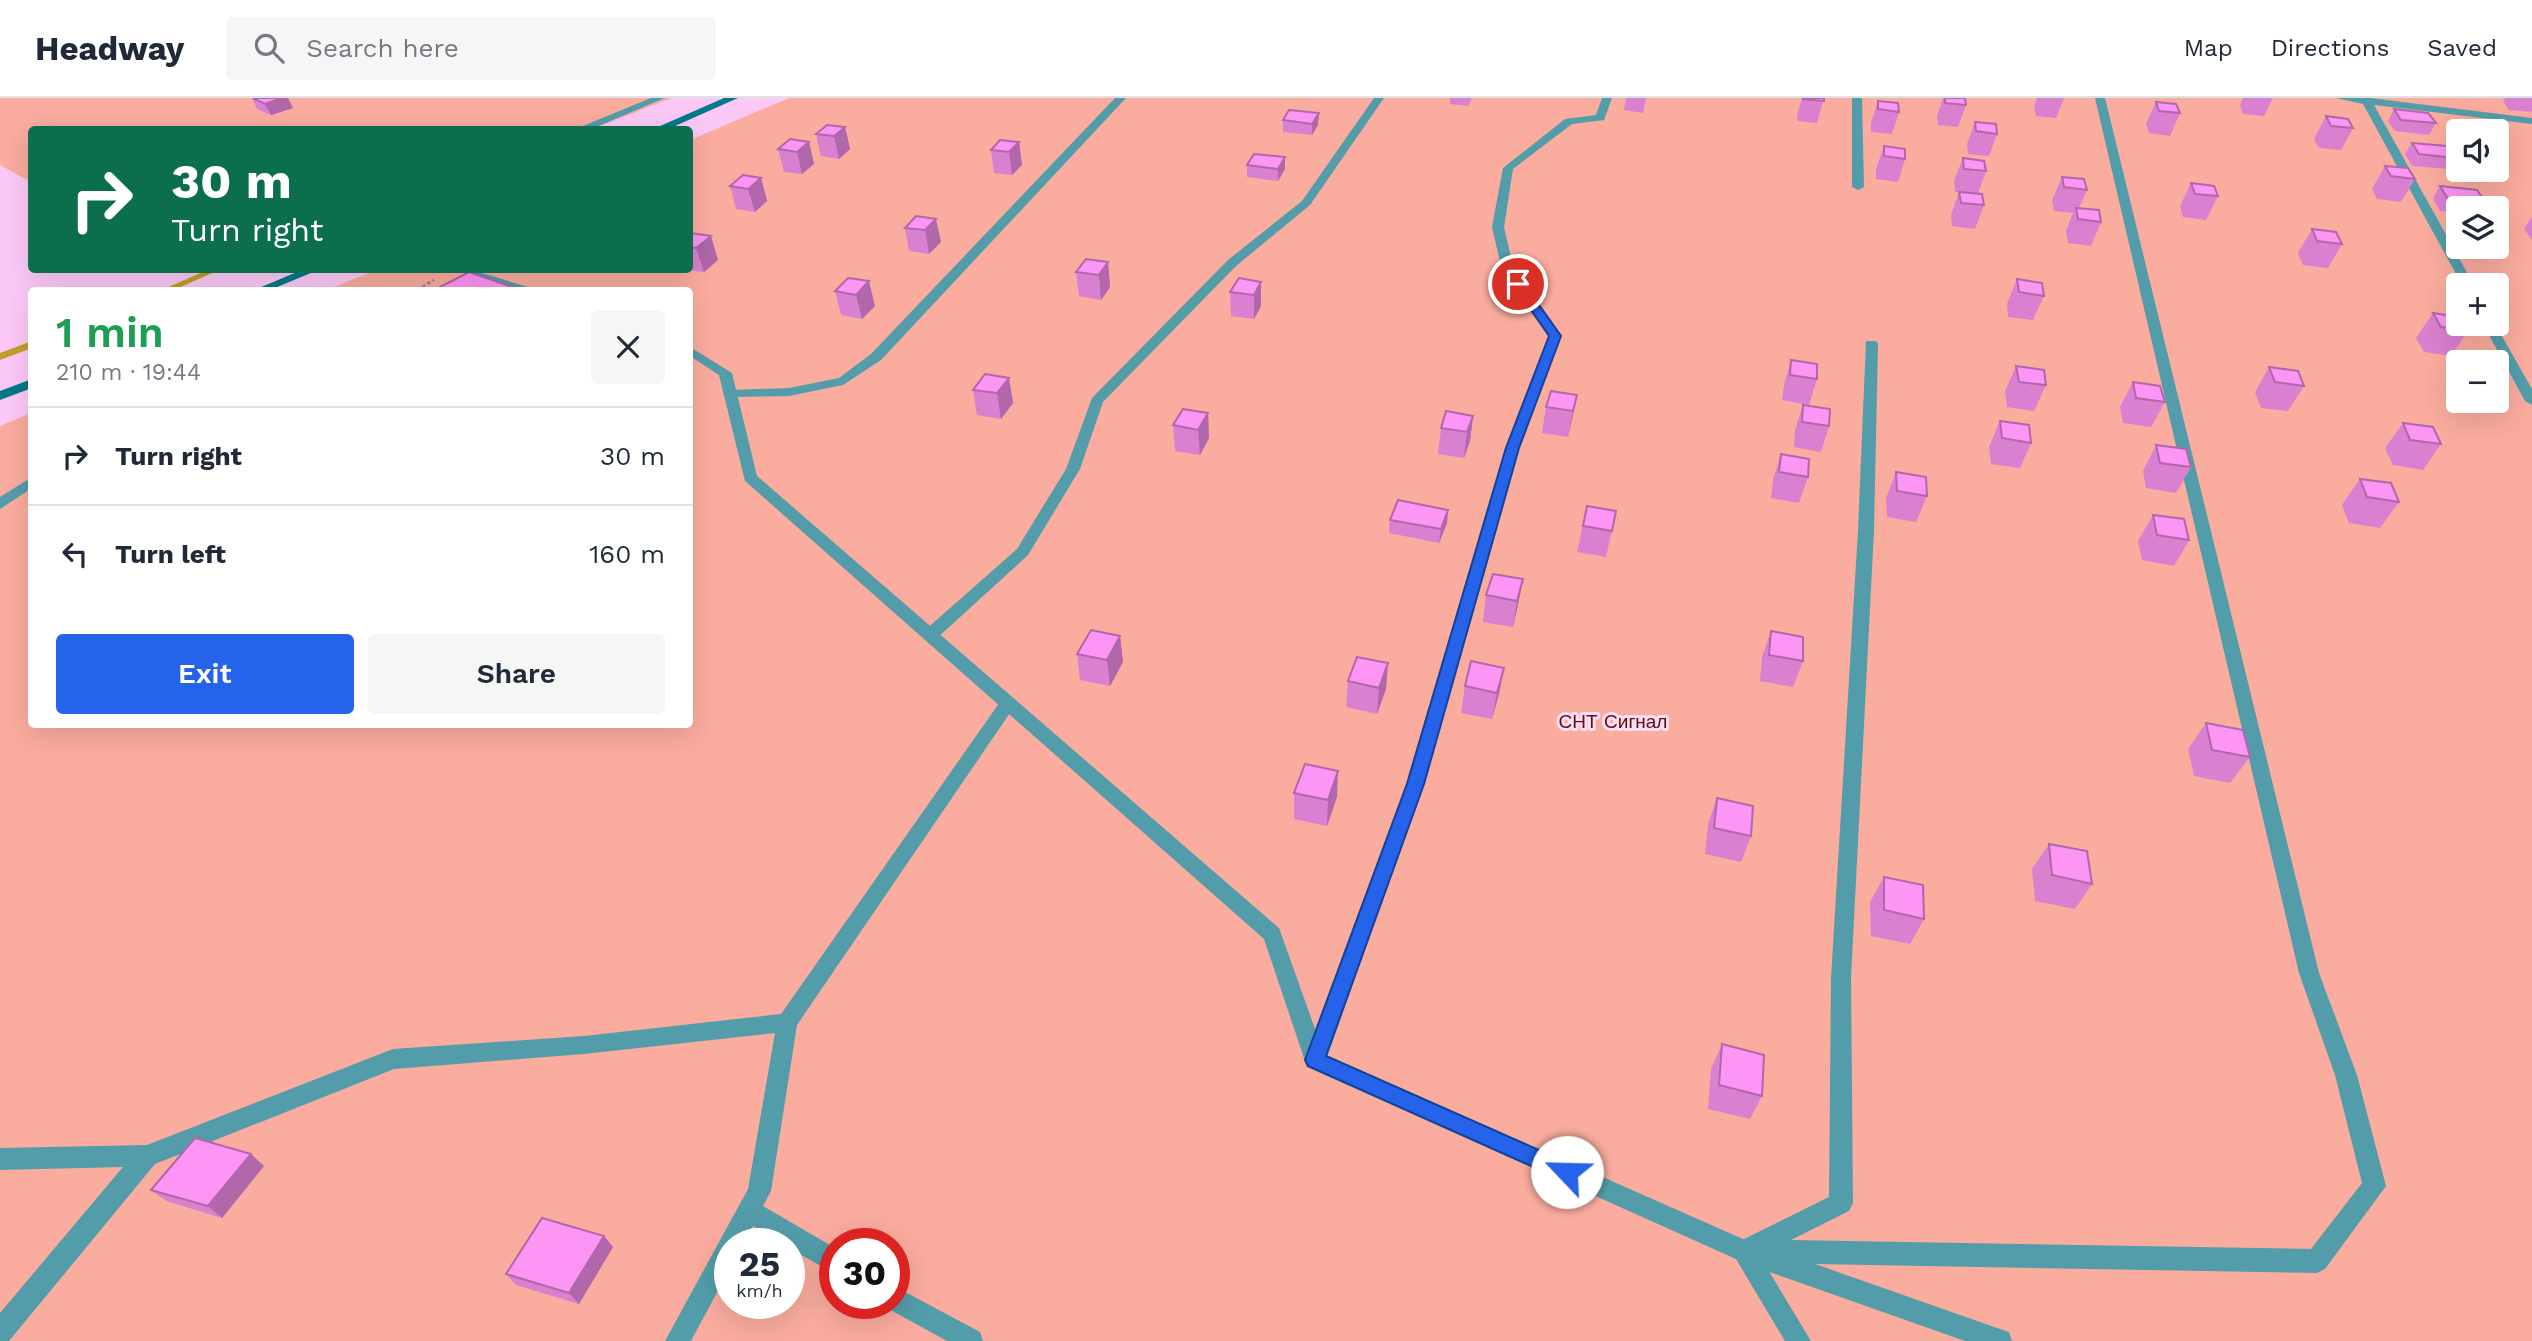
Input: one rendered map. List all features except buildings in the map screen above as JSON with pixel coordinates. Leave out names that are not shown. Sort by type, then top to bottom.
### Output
[{"type":"street","points":[[588,126],[660,98]]},
{"type":"street","points":[[666,126],[733,98]]},
{"type":"street","points":[[730,394],[789,392],[843,381],[876,356],[1121,98]]},
{"type":"street","points":[[930,635],[1023,552],[1073,469],[1097,401],[1232,263],[1306,203],[1379,98]]},
{"type":"street","points":[[1315,1060],[1415,784],[1512,448],[1555,336],[1508,270],[1498,227],[1508,167],[1569,121],[1600,118],[1607,98]]},
{"type":"street","points":[[1857,98],[1858,187]]},
{"type":"street","points":[[1744,1251],[2317,1261],[2374,1186],[2346,1075],[2309,973],[2100,98]]},
{"type":"street","points":[[2341,98],[2532,121]]},
{"type":"street","points":[[2366,100],[2461,273]]},
{"type":"street","points":[[268,287],[304,273]]},
{"type":"street","points":[[471,273],[521,287]]},
{"type":"street","points":[[2496,336],[2532,401]]},
{"type":"street","points":[[1744,1251],[1841,1203],[1841,978],[1866,530],[1871,344]]},
{"type":"street","points":[[693,353],[725,373],[750,478],[1272,934],[1315,1060],[1744,1251],[2000,1341]]},
{"type":"street","points":[[0,396],[28,385]]},
{"type":"street","points":[[0,504],[28,484]]},
{"type":"street","points":[[677,1341],[759,1191],[787,1023],[1008,703]]},
{"type":"street","points":[[0,1159],[147,1156],[393,1059],[583,1045],[787,1023]]},
{"type":"street","points":[[0,1332],[147,1156]]},
{"type":"street","points":[[748,1210],[819,1252]]},
{"type":"street","points":[[1744,1251],[1799,1341]]},
{"type":"street","points":[[910,1307],[971,1341]]},
{"type":"green space","points":[[0,98],[672,98],[600,126],[28,126],[28,180],[0,165]]},
{"type":"green space","name":"СНТ Сигнал","points":[[789,98],[2532,98],[2532,1341],[0,1341],[0,426],[28,414],[28,728],[693,728],[693,287],[334,287],[369,273],[693,273],[693,139]]},
{"type":"waterway","points":[[174,287],[207,273]]},
{"type":"waterway","points":[[0,357],[28,346]]},
{"type":"route","points":[[1518,284],[1555,336],[1512,448],[1415,784],[1315,1060],[1567,1172]]}]
